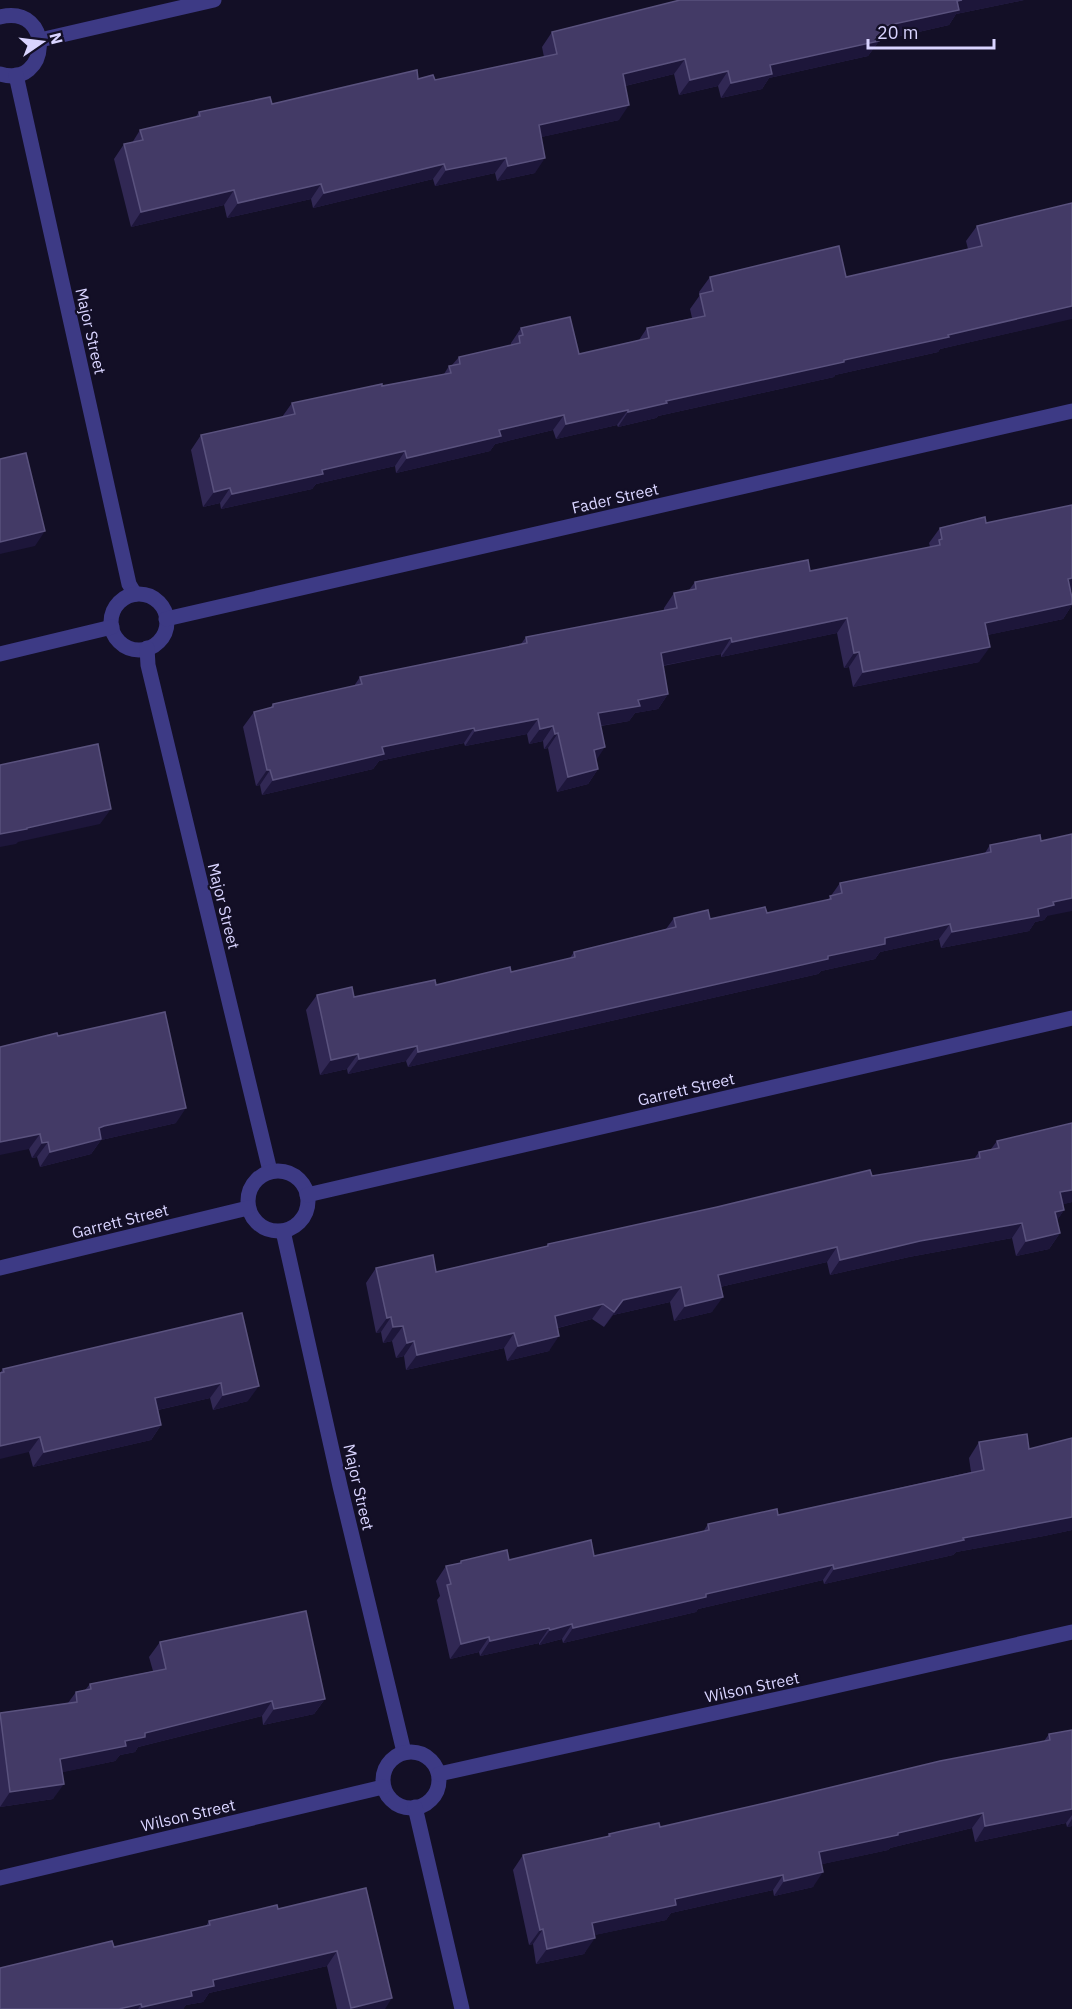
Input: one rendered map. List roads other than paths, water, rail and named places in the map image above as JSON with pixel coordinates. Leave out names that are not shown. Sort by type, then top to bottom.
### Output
[{"type":"street","points":[[40,40],[214,0]]},
{"type":"street","points":[[0,74],[16,75],[32,67],[40,50],[37,31],[30,22],[22,17],[1,13]]},
{"type":"street","name":"Major Street","points":[[16,75],[129,584],[135,594]]},
{"type":"street","name":"Fader Street","points":[[166,620],[1072,411]]},
{"type":"street","points":[[135,594],[144,595],[159,603],[166,620],[166,629],[156,644],[138,650],[121,643],[112,627],[114,609],[119,602],[135,594]]},
{"type":"street","points":[[0,654],[112,627]]},
{"type":"street","name":"Major Street","points":[[147,648],[148,665],[270,1171]]},
{"type":"street","name":"Garrett Street","points":[[308,1195],[1072,1018]]},
{"type":"street","points":[[280,1170],[297,1178],[308,1195],[306,1214],[292,1227],[283,1231],[265,1228],[252,1217],[248,1208],[248,1199],[254,1182],[270,1171],[280,1170]]},
{"type":"street","name":"Garrett Street","points":[[0,1268],[248,1208]]},
{"type":"street","name":"Major Street","points":[[283,1231],[340,1486],[404,1752]]},
{"type":"street","name":"Wilson Street","points":[[439,1774],[805,1694],[1072,1632]]},
{"type":"street","points":[[404,1752],[422,1753],[430,1758],[439,1774],[436,1793],[422,1806],[402,1807],[394,1803],[383,1787],[382,1778],[389,1761],[404,1752]]},
{"type":"street","name":"Wilson Street","points":[[0,1878],[383,1787]]},
{"type":"street","points":[[415,1807],[462,2009]]}]
